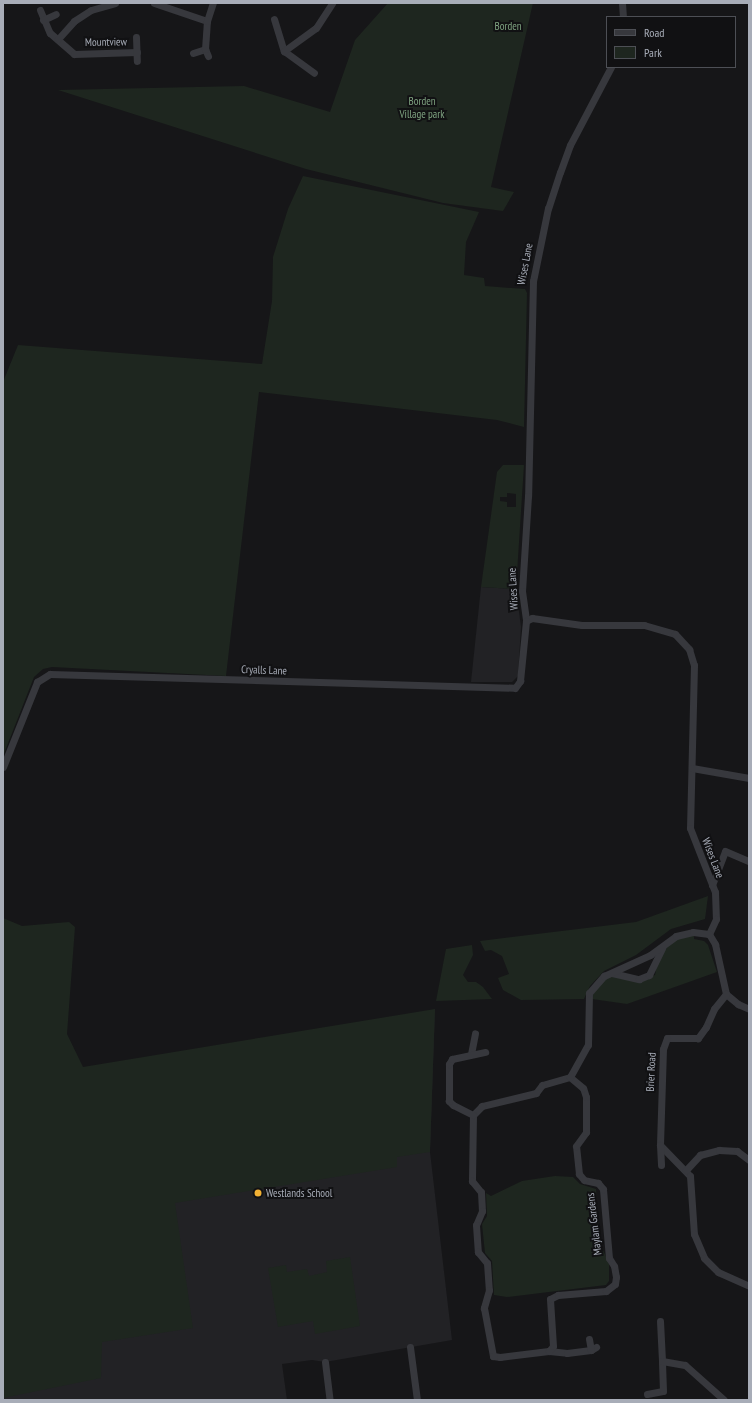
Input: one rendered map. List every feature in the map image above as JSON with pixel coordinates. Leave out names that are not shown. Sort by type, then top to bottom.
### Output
[{"type":"street","points":[[58,39],[74,21],[91,10],[115,3]]},
{"type":"street","points":[[156,3],[207,22]]},
{"type":"street","points":[[208,56],[205,48],[207,22],[213,3]]},
{"type":"street","points":[[284,51],[316,28],[332,3]]},
{"type":"street","points":[[622,3],[623,16]]},
{"type":"street","name":"Mountview","points":[[40,10],[43,20],[50,33],[74,54],[137,52]]},
{"type":"street","points":[[43,20],[56,14]]},
{"type":"street","points":[[274,18],[284,51],[314,73]]},
{"type":"street","name":"Mountview","points":[[136,37],[137,61]]},
{"type":"street","points":[[193,53],[205,48]]},
{"type":"street","name":"Wises Lane","points":[[610,68],[570,145],[560,172],[548,208],[532,281],[528,496],[522,573],[526,621],[532,618],[582,625],[644,625],[675,634],[689,649],[694,665],[690,828],[715,892],[716,919],[709,934]]},
{"type":"street","name":"Cryalls Lane","points":[[3,767],[37,682],[50,674],[515,688],[520,682],[526,621]]},
{"type":"street","points":[[692,768],[749,778]]},
{"type":"street","points":[[712,885],[724,851],[749,861]]},
{"type":"street","points":[[589,1339],[594,1348],[567,1353],[549,1350],[500,1357],[491,1354],[484,1308],[489,1290],[487,1263],[478,1252],[476,1225],[482,1211],[481,1192],[472,1181],[473,1115],[482,1106],[536,1093],[542,1085],[570,1077],[588,1045],[589,993],[598,980],[610,973],[628,966],[664,945],[676,936],[686,933],[703,932],[709,934],[715,944],[726,994],[738,1004],[749,1009]]},
{"type":"street","points":[[610,973],[639,978],[650,975],[664,945]]},
{"type":"street","name":"Brier Road","points":[[661,1166],[660,1145],[664,1049],[667,1038],[698,1038],[706,1027],[714,1009],[726,994]]},
{"type":"street","points":[[471,1054],[475,1032]]},
{"type":"street","points":[[473,1115],[453,1105],[448,1093],[449,1064],[452,1059],[485,1052]]},
{"type":"street","name":"Maylam Gardens","points":[[549,1350],[553,1346],[548,1306],[550,1299],[558,1295],[606,1291],[615,1284],[616,1276],[614,1266],[609,1258],[603,1189],[598,1183],[584,1180],[578,1174],[576,1146],[586,1132],[586,1097],[583,1088],[570,1077]]},
{"type":"street","points":[[660,1145],[686,1170],[690,1176],[694,1234],[701,1253],[718,1272],[749,1286]]},
{"type":"street","points":[[686,1170],[700,1155],[718,1150],[737,1151],[749,1160]]},
{"type":"street","points":[[647,1394],[663,1390],[660,1321]]},
{"type":"street","points":[[410,1347],[417,1400]]},
{"type":"street","points":[[662,1361],[685,1365],[724,1400]]},
{"type":"street","points":[[325,1362],[330,1400]]},
{"type":"shaded area","points":[[481,587],[516,589],[521,627],[518,676],[512,682],[471,682]]},
{"type":"shaded area","name":"Westlands School","points":[[435,1009],[430,1152],[452,1340],[325,1362],[312,1360],[282,1364],[287,1400],[3,1400],[3,1233]]},
{"type":"green space","name":"Borden Village park","points":[[388,3],[533,3],[491,187],[514,192],[503,211],[443,203],[306,169],[58,90],[244,86],[330,112],[355,40]]},
{"type":"green space","points":[[303,176],[479,212],[466,242],[464,275],[484,278],[485,286],[525,289],[527,293],[524,427],[497,420],[259,392],[226,676],[52,667],[43,669],[34,677],[3,756],[3,382],[18,345],[262,364],[272,301],[273,257],[288,209]]},
{"type":"green space","points":[[503,465],[524,465],[516,589],[481,587],[497,472]],"holes":[[[507,493],[516,494],[516,507],[507,507],[507,502],[500,501],[500,497],[507,497]]]},
{"type":"green space","points":[[708,896],[705,919],[671,929],[636,955],[604,971],[590,986],[584,999],[521,1000],[503,990],[498,978],[509,974],[502,956],[491,950],[485,951],[480,941],[636,922]]},
{"type":"green space","points":[[3,918],[22,926],[69,922],[75,927],[67,1034],[83,1067],[435,1009],[430,1152],[397,1157],[397,1167],[175,1203],[193,1328],[102,1342],[101,1378],[3,1398]]},
{"type":"green space","points":[[683,936],[694,936],[694,939],[704,941],[708,945],[717,972],[627,1004],[592,999],[594,989],[607,976],[644,980],[655,975],[658,960],[668,943]]},
{"type":"green space","points":[[472,945],[473,955],[463,975],[468,982],[476,982],[483,987],[492,999],[436,1001],[446,949]]},
{"type":"green space","points":[[555,1176],[573,1177],[580,1184],[596,1189],[600,1243],[609,1264],[609,1281],[606,1285],[507,1297],[494,1295],[492,1261],[485,1253],[482,1224],[487,1216],[486,1193],[491,1196],[522,1181]]},
{"type":"green space","points":[[350,1257],[360,1326],[315,1334],[313,1321],[278,1327],[268,1268],[286,1265],[287,1272],[307,1269],[309,1276],[327,1272],[326,1261]]},
{"type":"place","name":"Westlands School","points":[[258,1193]]},
{"type":"park label","name":"Borden","points":[[508,26]]}]
